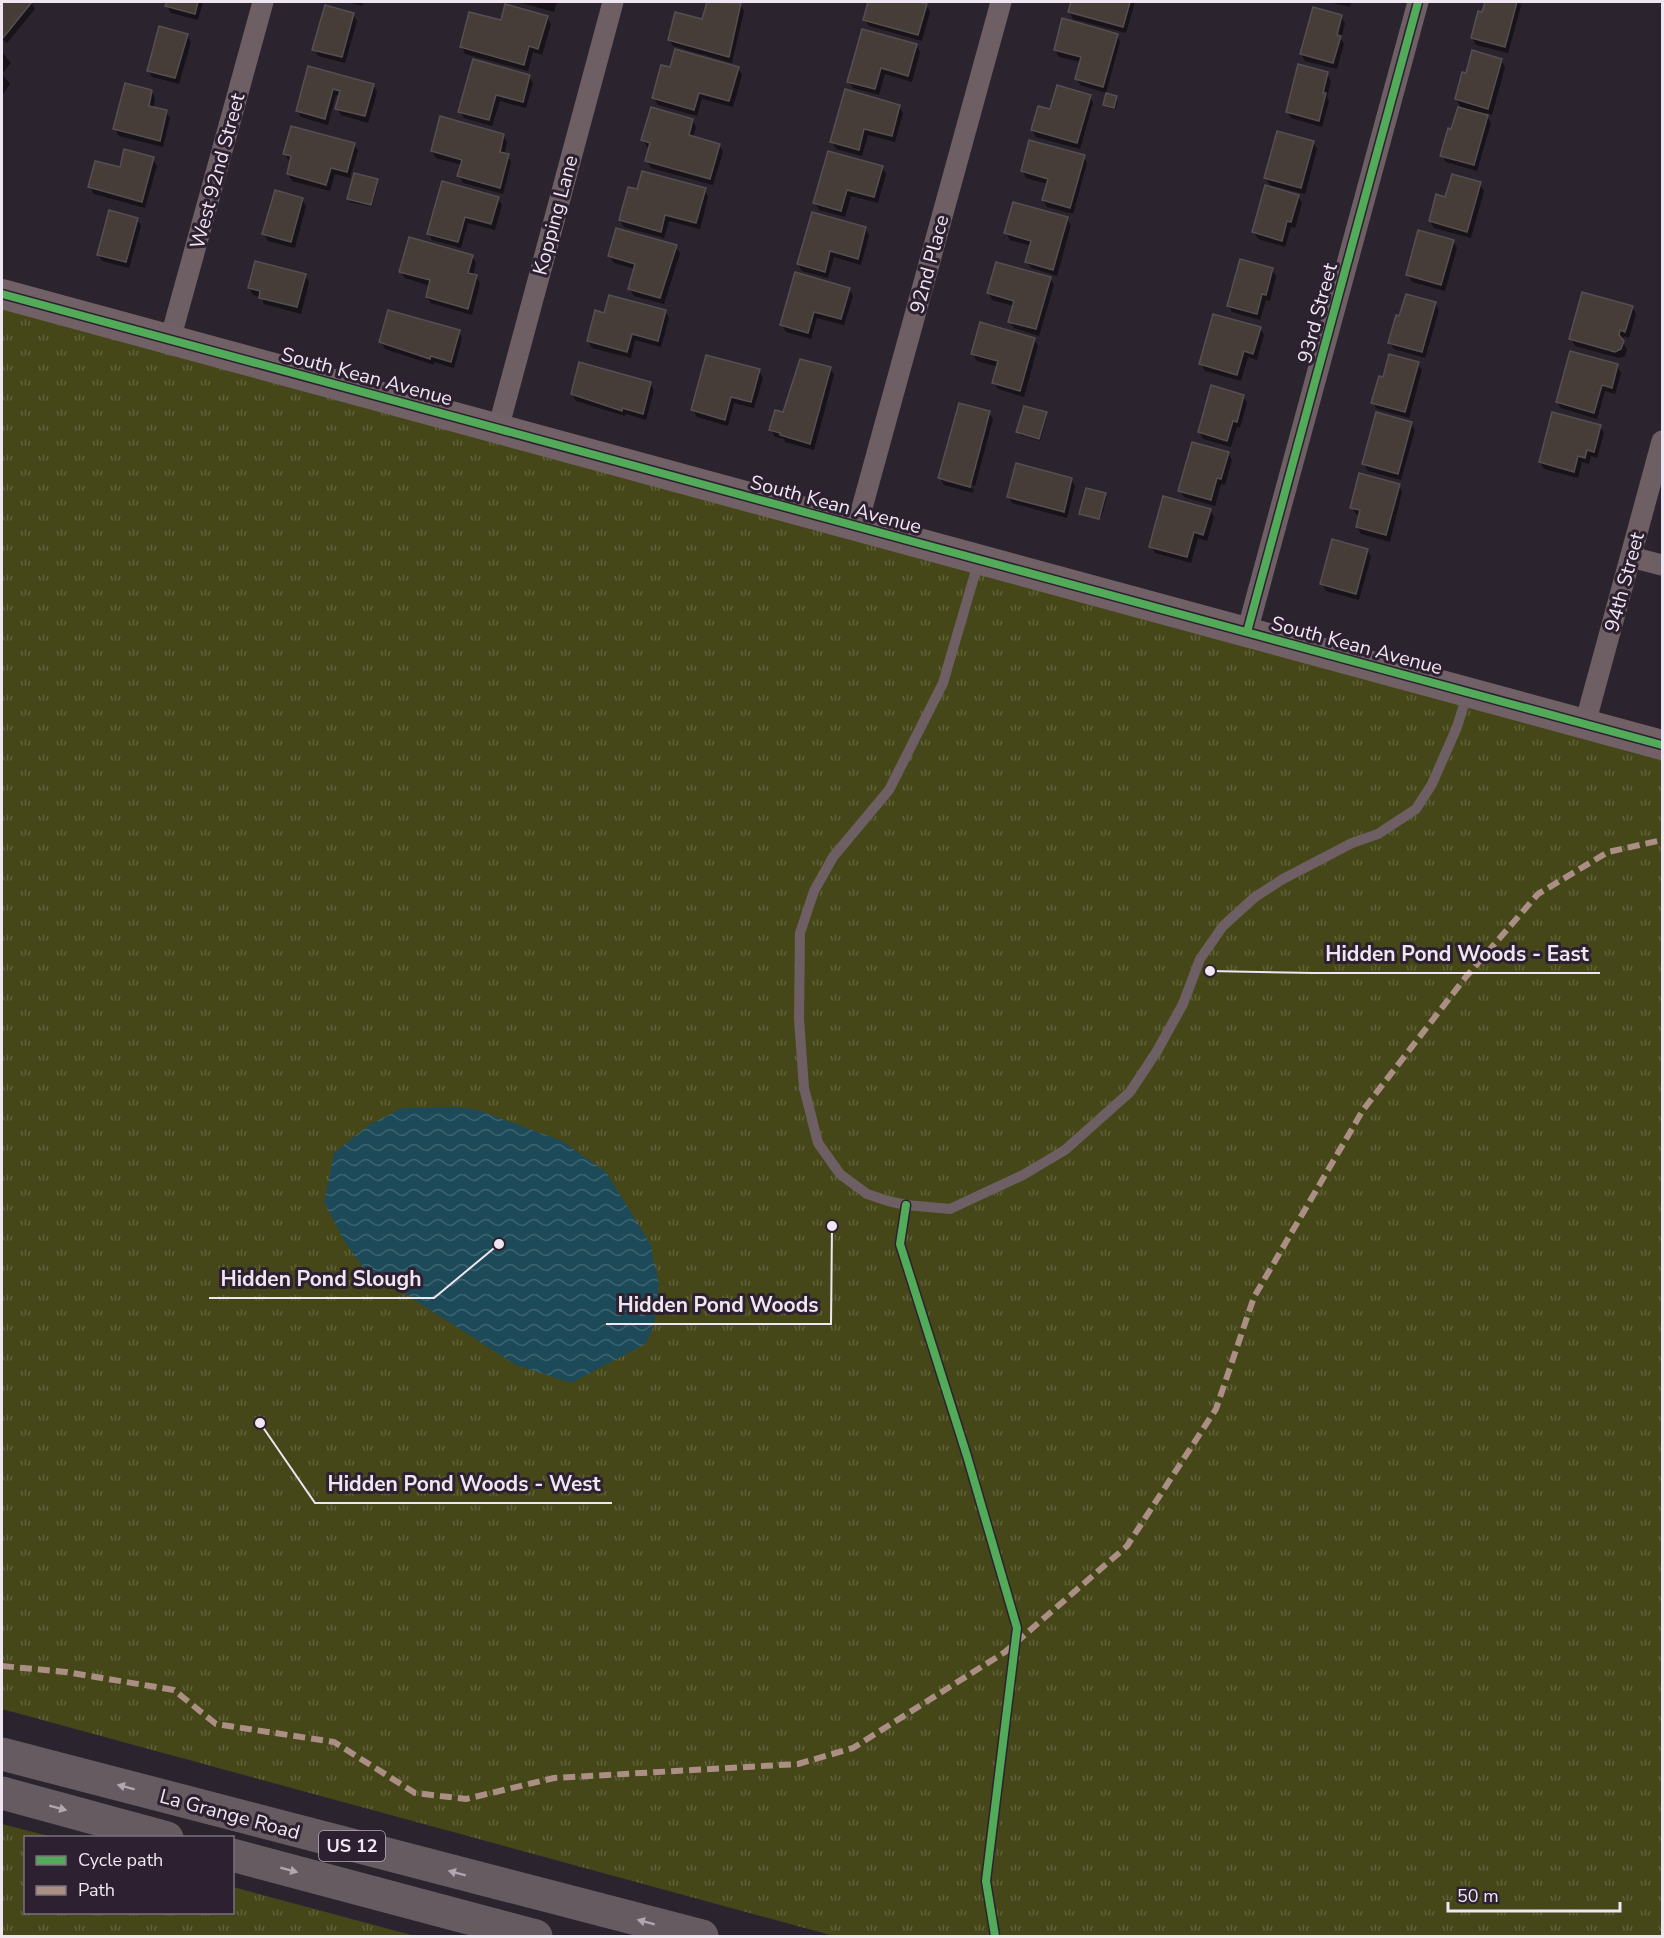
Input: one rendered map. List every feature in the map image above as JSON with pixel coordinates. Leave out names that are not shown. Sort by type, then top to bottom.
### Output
[{"type":"highway","name":"La Grange Road","points":[[2,1754],[702,1936]]},
{"type":"highway","name":"La Grange Road","points":[[2,1792],[160,1836]]},
{"type":"highway","name":"La Grange Road","points":[[234,1856],[536,1936]]},
{"type":"street","name":"West 92nd Street","points":[[170,340],[263,2]]},
{"type":"street","name":"Kopping Lane","points":[[498,429],[613,2]]},
{"type":"street","name":"92nd Place","points":[[857,526],[1001,2]]},
{"type":"street","name":"93rd Street","points":[[1247,632],[1418,2]]},
{"type":"street","name":"South Kean Avenue","points":[[2,294],[1662,745]]},
{"type":"street","name":"94th Street","points":[[1585,724],[1662,441]]},
{"type":"street","points":[[1631,557],[1662,565]]},
{"type":"lane","points":[[979,560],[944,683],[889,789],[833,857],[814,891],[800,933],[799,1019],[804,1088],[818,1143],[840,1174],[867,1194],[888,1201],[950,1209],[1023,1175],[1065,1150],[1130,1092],[1157,1051],[1183,1004],[1200,959],[1223,926],[1255,897],[1283,879],[1352,843],[1378,834],[1416,809],[1432,784],[1457,727],[1468,692]]},
{"type":"green space","points":[[2,296],[1662,743],[1662,1936],[834,1936],[2,1709]]},
{"type":"green space","points":[[2,1824],[48,1836],[24,1836],[24,1914],[234,1914],[234,1887],[415,1936],[2,1936]]},
{"type":"water","points":[[455,1107],[478,1110],[562,1141],[606,1172],[652,1247],[658,1279],[658,1294],[654,1322],[645,1344],[571,1383],[516,1365],[362,1266],[345,1242],[324,1202],[334,1153],[369,1125],[402,1108]]},
{"type":"building","points":[[2,2],[32,2],[3,38],[2,37]]},
{"type":"building","points":[[167,2],[198,2],[195,14],[165,6]]},
{"type":"building","points":[[707,2],[741,3],[729,57],[668,40],[675,12],[702,19]]},
{"type":"building","points":[[868,2],[927,4],[918,35],[863,20]]},
{"type":"building","points":[[1071,2],[1130,2],[1123,27],[1068,12]]},
{"type":"building","points":[[1485,2],[1517,2],[1505,47],[1471,38],[1478,11],[1482,12]]},
{"type":"building","points":[[505,4],[548,16],[538,49],[529,46],[524,65],[460,47],[469,12],[501,20]]},
{"type":"building","points":[[325,5],[354,13],[342,57],[312,50]]},
{"type":"building","points":[[1313,7],[1342,15],[1337,35],[1341,36],[1333,63],[1300,54]]},
{"type":"building","points":[[1062,18],[1118,34],[1103,87],[1075,79],[1081,57],[1054,50]]},
{"type":"building","points":[[159,26],[188,34],[175,78],[147,71]]},
{"type":"building","points":[[862,29],[917,44],[908,76],[881,68],[875,89],[847,82]]},
{"type":"building","points":[[675,49],[739,67],[729,101],[699,93],[694,110],[652,98],[661,65],[670,67]]},
{"type":"building","points":[[1472,50],[1502,59],[1488,109],[1455,99],[1462,72],[1466,73]]},
{"type":"building","points":[[473,59],[530,75],[523,102],[496,95],[489,120],[458,112]]},
{"type":"building","points":[[1298,64],[1328,72],[1323,93],[1326,93],[1319,121],[1286,112]]},
{"type":"building","points":[[308,66],[374,84],[365,116],[335,109],[340,91],[333,89],[325,119],[296,111]]},
{"type":"building","points":[[125,83],[152,90],[149,106],[167,110],[160,141],[113,129]]},
{"type":"building","points":[[1057,85],[1091,95],[1077,143],[1031,130],[1038,106],[1050,109]]},
{"type":"building","points":[[845,89],[900,105],[892,136],[864,129],[859,150],[830,142]]},
{"type":"building","points":[[1106,93],[1117,96],[1114,108],[1103,105]]},
{"type":"building","points":[[651,107],[693,119],[689,135],[720,144],[710,179],[645,161],[650,143],[641,140]]},
{"type":"building","points":[[1458,107],[1488,115],[1474,165],[1440,156],[1448,128],[1451,129]]},
{"type":"building","points":[[440,116],[504,134],[500,152],[509,154],[500,188],[457,176],[462,160],[431,151]]},
{"type":"building","points":[[291,126],[355,143],[347,172],[331,168],[326,185],[287,174],[291,156],[283,154]]},
{"type":"building","points":[[1277,131],[1314,141],[1301,188],[1264,178]]},
{"type":"building","points":[[1029,140],[1085,155],[1070,208],[1042,200],[1048,179],[1021,171]]},
{"type":"building","points":[[124,149],[154,157],[142,202],[88,187],[95,161],[120,167]]},
{"type":"building","points":[[828,151],[883,166],[874,197],[847,190],[841,211],[813,203]]},
{"type":"building","points":[[642,171],[706,188],[696,223],[665,215],[661,232],[619,220],[628,187],[637,189]]},
{"type":"building","points":[[354,173],[378,179],[371,205],[347,199]]},
{"type":"building","points":[[1452,174],[1481,182],[1467,232],[1429,221],[1436,194],[1445,197]]},
{"type":"building","points":[[442,181],[499,197],[491,224],[465,217],[458,242],[427,234]]},
{"type":"building","points":[[1265,185],[1299,195],[1291,222],[1287,221],[1282,241],[1252,232]]},
{"type":"building","points":[[275,190],[303,198],[291,242],[262,234]]},
{"type":"building","points":[[1013,202],[1068,217],[1053,270],[1025,262],[1031,241],[1004,233]]},
{"type":"building","points":[[109,210],[138,218],[126,262],[97,255]]},
{"type":"building","points":[[812,212],[866,227],[858,259],[830,251],[825,272],[797,264]]},
{"type":"building","points":[[616,228],[677,245],[660,298],[628,289],[635,264],[608,256]]},
{"type":"building","points":[[1418,230],[1454,240],[1441,285],[1406,275]]},
{"type":"building","points":[[409,237],[473,255],[468,273],[477,275],[468,309],[426,297],[430,280],[399,272]]},
{"type":"building","points":[[1240,259],[1273,268],[1266,295],[1262,294],[1257,314],[1227,306]]},
{"type":"building","points":[[255,261],[306,274],[297,307],[259,298],[260,291],[248,288]]},
{"type":"building","points":[[996,262],[1051,277],[1036,329],[1008,322],[1014,301],[987,293]]},
{"type":"building","points":[[795,272],[850,288],[841,319],[814,312],[808,333],[780,325]]},
{"type":"building","points":[[1582,292],[1633,306],[1625,332],[1620,330],[1619,335],[1624,341],[1621,349],[1615,352],[1569,339]]},
{"type":"building","points":[[1406,294],[1436,302],[1422,352],[1388,343],[1396,315],[1399,316]]},
{"type":"building","points":[[609,295],[666,310],[658,341],[632,334],[627,352],[587,341],[595,310],[604,313]]},
{"type":"building","points":[[388,310],[460,330],[451,362],[431,356],[430,359],[379,342]]},
{"type":"building","points":[[1213,314],[1261,327],[1253,354],[1244,351],[1237,375],[1199,364]]},
{"type":"building","points":[[980,322],[1035,338],[1020,391],[992,383],[998,361],[971,354]]},
{"type":"building","points":[[1570,351],[1618,364],[1612,388],[1602,385],[1594,413],[1556,402]]},
{"type":"building","points":[[1389,354],[1419,362],[1405,412],[1371,403],[1379,376],[1383,377]]},
{"type":"building","points":[[706,355],[760,369],[751,402],[731,397],[725,420],[691,410]]},
{"type":"building","points":[[800,359],[831,367],[810,444],[769,430],[775,410],[783,412]]},
{"type":"building","points":[[579,362],[651,382],[643,414],[622,408],[622,411],[571,394]]},
{"type":"building","points":[[1211,385],[1244,395],[1237,422],[1233,421],[1227,441],[1198,432]]},
{"type":"building","points":[[959,403],[990,411],[970,487],[938,478]]},
{"type":"building","points":[[1024,406],[1047,412],[1039,439],[1016,432]]},
{"type":"building","points":[[1376,412],[1412,422],[1398,474],[1362,464]]},
{"type":"building","points":[[1552,412],[1601,425],[1594,452],[1587,450],[1585,458],[1578,456],[1574,472],[1539,462]]},
{"type":"building","points":[[1192,442],[1229,452],[1221,479],[1217,478],[1211,500],[1178,491]]},
{"type":"building","points":[[1016,463],[1072,478],[1064,512],[1007,497]]},
{"type":"building","points":[[1359,473],[1400,484],[1386,535],[1356,527],[1360,510],[1350,508]]},
{"type":"building","points":[[1086,488],[1106,493],[1099,519],[1079,514]]},
{"type":"building","points":[[1163,496],[1211,509],[1203,535],[1194,532],[1187,557],[1149,547]]},
{"type":"building","points":[[1332,539],[1368,549],[1356,594],[1320,584]]},
{"type":"marked path","points":[[2,1666],[66,1672],[174,1690],[216,1724],[334,1742],[415,1793],[466,1799],[554,1778],[798,1764],[853,1748],[1005,1652],[1127,1546],[1216,1409],[1254,1297],[1363,1110],[1465,978],[1538,894],[1608,852],[1662,840]]},
{"type":"cycle path","points":[[1247,632],[1418,2]]},
{"type":"cycle path","points":[[2,294],[1662,745]]},
{"type":"cycle path","points":[[906,1205],[900,1244],[967,1456],[1017,1628],[986,1881],[995,1936]]},
{"type":"place","name":"Hidden Pond Woods - East","points":[[1210,971]]},
{"type":"place","name":"Hidden Pond Woods","points":[[832,1226]]},
{"type":"place","name":"Hidden Pond Slough","points":[[499,1244]]},
{"type":"place","name":"Hidden Pond Woods - West","points":[[260,1423]]}]
